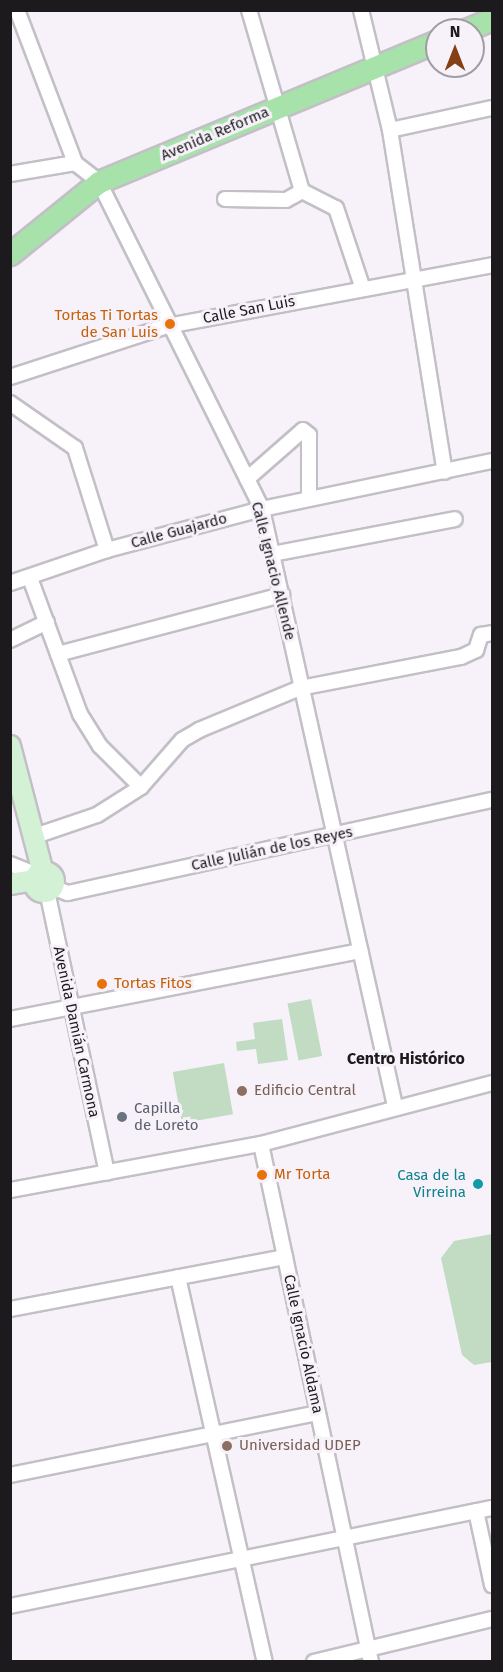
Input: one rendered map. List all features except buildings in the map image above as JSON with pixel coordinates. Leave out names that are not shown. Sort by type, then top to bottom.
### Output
[{"type":"main road","name":"Avenida Reforma","points":[[10,254],[99,182],[425,46]]},
{"type":"main road","name":"Avenida Damián Carmona","points":[[10,746],[34,836],[42,881]]},
{"type":"main road","name":"Calle Julián de los Reyes","points":[[10,884],[42,881]]},
{"type":"street","points":[[10,174],[75,163],[17,10]]},
{"type":"street","points":[[249,10],[302,191],[336,208],[363,289]]},
{"type":"street","points":[[361,10],[390,130],[445,472]]},
{"type":"street","points":[[390,130],[492,108]]},
{"type":"street","name":"Calle Ignacio Allende","points":[[75,163],[99,182],[166,326],[262,509],[300,688],[395,1106]]},
{"type":"street","points":[[225,199],[286,200],[302,191]]},
{"type":"street","name":"Calle San Luis","points":[[10,377],[166,326],[492,265]]},
{"type":"street","points":[[10,403],[75,448],[107,550]]},
{"type":"street","points":[[247,479],[303,430],[309,435],[309,499]]},
{"type":"street","name":"Calle Guajardo","points":[[10,583],[107,550],[262,509],[492,461]]},
{"type":"street","points":[[272,554],[455,519]]},
{"type":"street","points":[[30,578],[80,714],[100,746],[141,787]]},
{"type":"street","points":[[58,654],[282,595]]},
{"type":"street","points":[[10,640],[47,622]]},
{"type":"street","points":[[34,836],[97,815],[141,787],[182,740],[300,688],[461,657],[476,650],[481,635],[492,633]]},
{"type":"street","name":"Calle Julián de los Reyes","points":[[42,881],[68,893],[492,800]]},
{"type":"street","points":[[10,864],[42,881]]},
{"type":"street","name":"Avenida Damián Carmona","points":[[42,881],[107,1173]]},
{"type":"street","points":[[10,1019],[69,1004],[360,951]]},
{"type":"street","points":[[10,1190],[261,1144],[395,1106],[492,1083]]},
{"type":"street","name":"Calle Ignacio Aldama","points":[[261,1144],[343,1539],[370,1655]]},
{"type":"street","points":[[10,1309],[285,1257]]},
{"type":"street","points":[[178,1277],[239,1558],[265,1662]]},
{"type":"street","points":[[10,1475],[317,1413]]},
{"type":"street","points":[[10,1606],[492,1508]]},
{"type":"street","points":[[476,1511],[492,1585]]},
{"type":"street","points":[[314,1662],[370,1655],[492,1619]]},
{"type":"green space","points":[[311,999],[322,1056],[299,1061],[287,1004]]},
{"type":"green space","points":[[282,1019],[288,1060],[258,1064],[256,1049],[237,1051],[236,1042],[255,1039],[253,1023]]},
{"type":"green space","points":[[224,1063],[233,1114],[182,1123],[173,1072]]},
{"type":"green space","points":[[492,1234],[492,1362],[474,1365],[462,1355],[441,1258],[454,1241]]},
{"type":"place","name":"Tortas Ti Tortas de San Luis","points":[[170,324]]},
{"type":"place","name":"Tortas Fitos","points":[[102,984]]},
{"type":"place","name":"Edificio Central","points":[[242,1091]]},
{"type":"place","name":"Capilla de Loreto","points":[[122,1117]]},
{"type":"place","name":"Mr Torta","points":[[262,1175]]},
{"type":"place","name":"Casa de la Virreina","points":[[478,1184]]},
{"type":"place","name":"Universidad UDEP","points":[[227,1446]]},
{"type":"district","name":"Centro Histórico","points":[[406,1059]]}]
